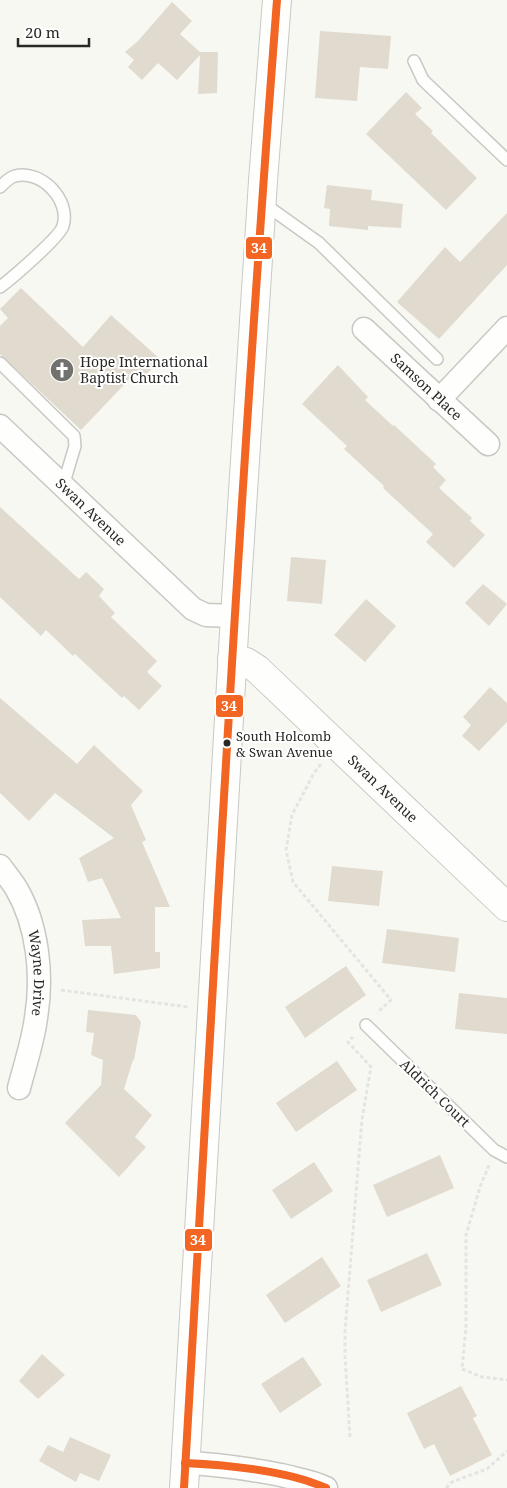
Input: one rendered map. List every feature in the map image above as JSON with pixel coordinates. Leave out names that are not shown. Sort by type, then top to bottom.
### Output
[{"type":"street","points":[[277,0],[261,202],[232,659],[184,1475],[211,1464],[294,1478],[326,1488]]},
{"type":"street","points":[[439,400],[507,328]]},
{"type":"street","name":"Samson Place","points":[[364,329],[488,444]]},
{"type":"street","name":"Swan Avenue","points":[[0,426],[193,609],[206,614],[235,616]]},
{"type":"street","name":"Swan Avenue","points":[[232,659],[246,662],[257,669],[507,907]]},
{"type":"street","name":"Wayne Drive","points":[[0,866],[16,888],[27,913],[36,941],[39,966],[36,1018],[19,1088]]},
{"type":"lane","points":[[414,61],[423,80],[507,160]]},
{"type":"lane","points":[[0,187],[14,176],[28,175],[42,180],[61,200],[65,218],[63,228],[47,245],[0,287]]},
{"type":"lane","points":[[261,202],[318,243],[437,359]]},
{"type":"lane","points":[[0,363],[74,436],[75,446],[63,486]]},
{"type":"lane","name":"Aldrich Court","points":[[366,1025],[494,1150],[507,1157]]},
{"type":"path","points":[[337,744],[314,773],[292,815],[286,850],[293,882],[391,1000],[348,1042],[371,1067],[362,1119],[345,1331],[350,1437]]},
{"type":"path","points":[[39,988],[211,1010]]},
{"type":"path","points":[[494,1150],[480,1187],[466,1235],[466,1328],[462,1369],[482,1377],[507,1380]]},
{"type":"path","points":[[446,1488],[452,1482],[487,1469],[507,1451]]},
{"type":"building","points":[[172,2],[192,21],[180,34],[200,52],[218,52],[217,93],[198,94],[200,55],[177,80],[158,63],[142,80],[128,67],[134,60],[125,52],[138,41]]},
{"type":"building","points":[[320,31],[391,36],[388,69],[360,67],[357,101],[315,98]]},
{"type":"building","points":[[406,92],[422,108],[415,114],[433,131],[431,133],[477,178],[446,210],[366,134]]},
{"type":"building","points":[[327,185],[372,190],[371,200],[403,204],[401,228],[368,226],[368,230],[329,226],[330,209],[324,208]]},
{"type":"building","points":[[507,213],[507,265],[439,339],[397,302],[445,247],[460,262]]},
{"type":"building","name":"Hope International Baptist Church","points":[[21,288],[83,347],[111,315],[160,359],[146,375],[139,369],[81,430],[0,354],[0,326],[8,318],[0,309]]},
{"type":"building","points":[[338,365],[368,397],[365,400],[436,464],[433,467],[446,480],[439,488],[472,518],[470,521],[485,535],[454,568],[426,542],[433,534],[383,488],[384,486],[344,449],[347,446],[302,404]]},
{"type":"building","points":[[0,507],[79,579],[86,572],[104,589],[99,596],[115,613],[111,617],[157,661],[147,672],[162,686],[139,710],[124,696],[122,698],[75,654],[73,656],[46,630],[41,636],[0,597]]},
{"type":"building","points":[[291,557],[326,560],[322,604],[287,601]]},
{"type":"building","points":[[483,584],[507,604],[489,626],[465,603]]},
{"type":"building","points":[[366,599],[396,626],[365,662],[334,635]]},
{"type":"building","points":[[490,687],[507,703],[507,722],[479,751],[462,736],[471,725],[463,717]]},
{"type":"building","points":[[0,698],[77,764],[94,745],[143,791],[131,805],[146,840],[142,842],[170,907],[155,907],[155,952],[160,952],[160,968],[114,974],[111,946],[85,946],[82,920],[121,918],[102,878],[88,882],[79,858],[114,838],[55,793],[29,821],[0,793]]},
{"type":"building","points":[[332,866],[383,871],[379,906],[328,901]]},
{"type":"building","points":[[387,929],[459,938],[455,972],[382,963]]},
{"type":"building","points":[[346,966],[366,995],[305,1038],[285,1007]]},
{"type":"building","points":[[459,993],[507,998],[507,1034],[455,1029]]},
{"type":"building","points":[[88,1010],[136,1015],[141,1022],[134,1060],[124,1089],[152,1115],[135,1137],[146,1147],[119,1177],[65,1123],[101,1085],[103,1060],[91,1055],[94,1033],[86,1032]]},
{"type":"building","points":[[337,1061],[357,1090],[296,1132],[276,1103]]},
{"type":"building","points":[[440,1155],[454,1188],[387,1217],[373,1185]]},
{"type":"building","points":[[314,1162],[333,1191],[291,1219],[272,1190]]},
{"type":"building","points":[[427,1253],[442,1285],[381,1312],[367,1280]]},
{"type":"building","points":[[322,1257],[341,1286],[285,1323],[266,1295]]},
{"type":"building","points":[[42,1354],[65,1375],[38,1399],[19,1381]]},
{"type":"building","points":[[303,1357],[322,1385],[280,1413],[261,1384]]},
{"type":"building","points":[[461,1386],[477,1416],[473,1418],[492,1455],[450,1476],[434,1444],[424,1449],[407,1413]]},
{"type":"building","points":[[70,1437],[111,1455],[99,1481],[80,1473],[76,1482],[39,1461],[48,1445],[63,1452]]},
{"type":"transit line","name":"34","points":[[184,1488],[239,558],[277,0]]},
{"type":"transit line","name":"34","points":[[185,1463],[238,1467],[276,1473],[326,1488]]},
{"type":"place","name":"Hope International Baptist Church","points":[[62,370]]},
{"type":"place","name":"South Holcomb & Swan Avenue","points":[[227,743]]}]
